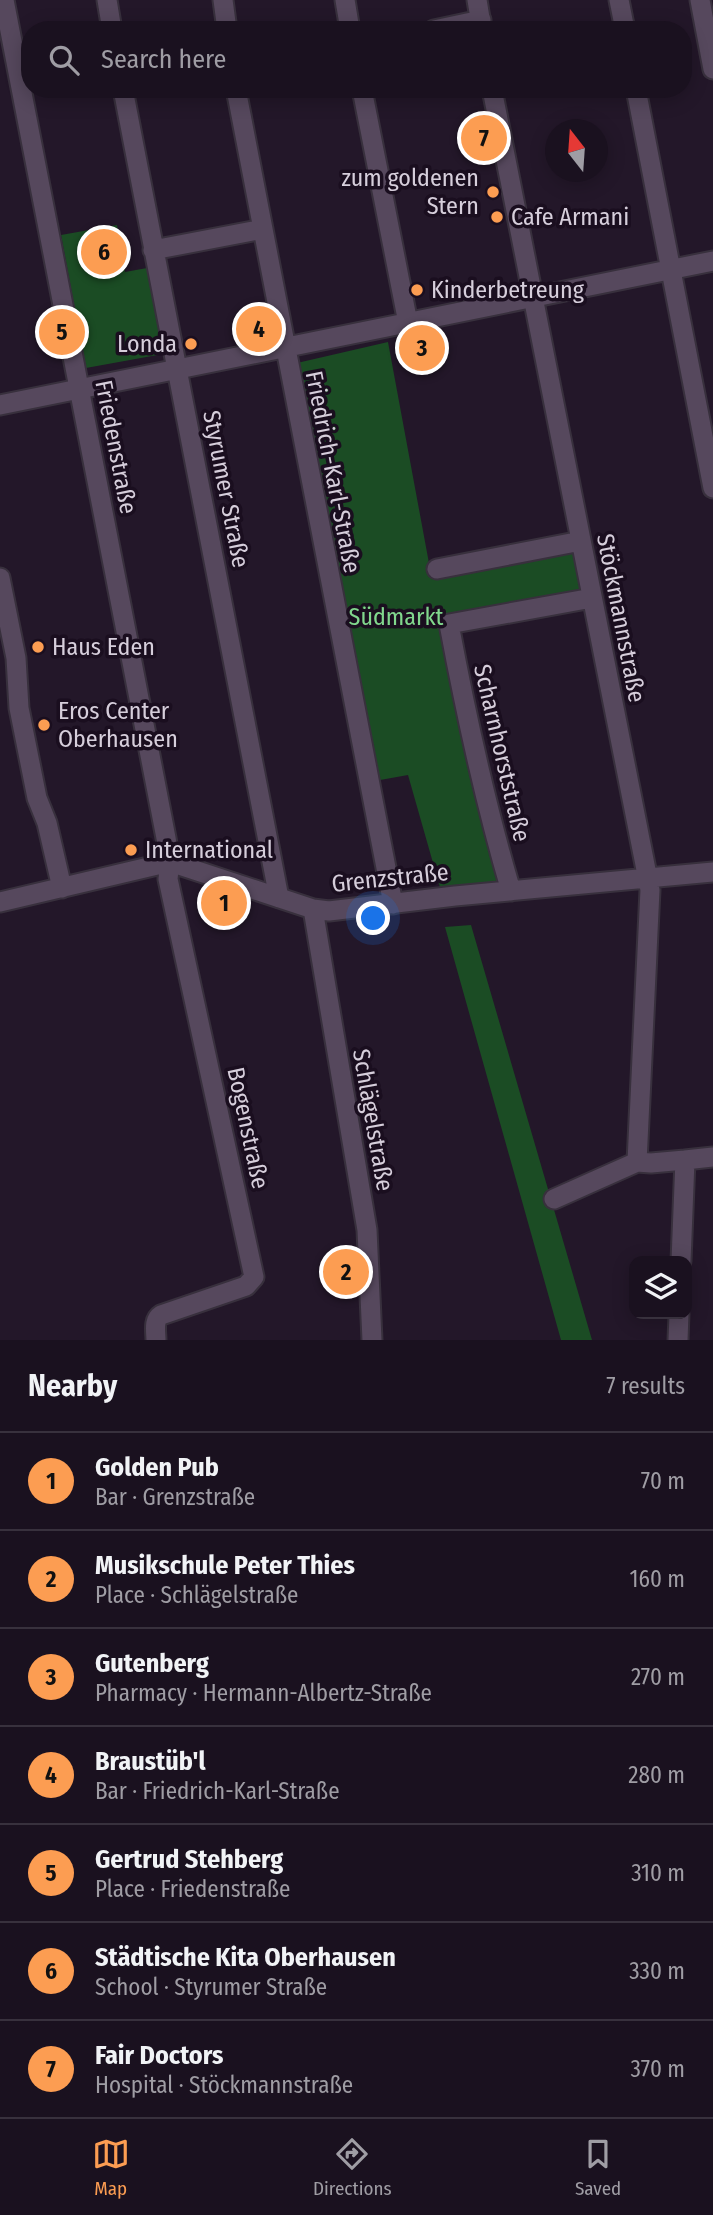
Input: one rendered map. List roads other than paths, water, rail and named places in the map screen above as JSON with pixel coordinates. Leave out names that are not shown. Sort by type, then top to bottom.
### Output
[{"type":"street","name":"Friedenstraße","points":[[4,0],[21,87]]},
{"type":"street","points":[[107,0],[110,21]]},
{"type":"street","points":[[223,0],[226,21]]},
{"type":"street","points":[[345,0],[348,21]]},
{"type":"street","points":[[477,0],[481,21]]},
{"type":"street","points":[[620,0],[624,21]]},
{"type":"street","points":[[700,0],[713,69]]},
{"type":"street","name":"Friedenstraße","points":[[23,98],[170,862]]},
{"type":"street","name":"Styrumer Straße","points":[[125,98],[279,898]]},
{"type":"street","name":"Friedrich-Karl-Straße","points":[[238,98],[393,904]]},
{"type":"street","points":[[364,98],[408,323]]},
{"type":"street","name":"Stöckmannstraße","points":[[494,98],[651,900],[637,1162]]},
{"type":"street","points":[[638,98],[713,488]]},
{"type":"street","points":[[153,250],[263,229]]},
{"type":"street","points":[[0,405],[713,261]]},
{"type":"street","points":[[437,569],[581,541]]},
{"type":"street","points":[[0,578],[16,658],[19,708],[37,798],[44,813],[62,888]]},
{"type":"street","name":"Scharnhorststraße","points":[[511,891],[489,817],[449,624],[592,597]]},
{"type":"street","points":[[0,902],[170,862]]},
{"type":"street","name":"Grenzstraße","points":[[170,862],[313,909],[329,911],[713,872]]},
{"type":"street","name":"Bogenstraße","points":[[156,1340],[155,1326],[161,1315],[246,1286],[254,1277],[168,879],[170,862]]},
{"type":"street","name":"Schlägelstraße","points":[[313,909],[367,1230],[372,1340]]},
{"type":"street","points":[[554,1199],[637,1162],[713,1157]]},
{"type":"street","points":[[681,1256],[685,1160]]},
{"type":"street","points":[[678,1340],[679,1319]]},
{"type":"place","name":"Fair Doctors","points":[[484,138]]},
{"type":"place","name":"zum goldenen Stern","points":[[493,192]]},
{"type":"place","name":"Cafe Armani","points":[[497,217]]},
{"type":"place","name":"Städtische Kita Oberhausen","points":[[104,252]]},
{"type":"place","name":"Kinderbetreung","points":[[417,290]]},
{"type":"place","name":"Braustüb'l","points":[[259,329]]},
{"type":"place","name":"Gertrud Stehberg","points":[[62,332]]},
{"type":"place","name":"Londa","points":[[191,344]]},
{"type":"place","name":"Gutenberg","points":[[422,348]]},
{"type":"place","name":"Haus Eden","points":[[38,647]]},
{"type":"place","name":"Eros Center Oberhausen","points":[[44,725]]},
{"type":"place","name":"International","points":[[131,850]]},
{"type":"place","name":"Golden Pub","points":[[224,903]]},
{"type":"place","name":"Musikschule Peter Thies","points":[[346,1272]]},
{"type":"park label","name":"Südmarkt","points":[[396,617]]}]
